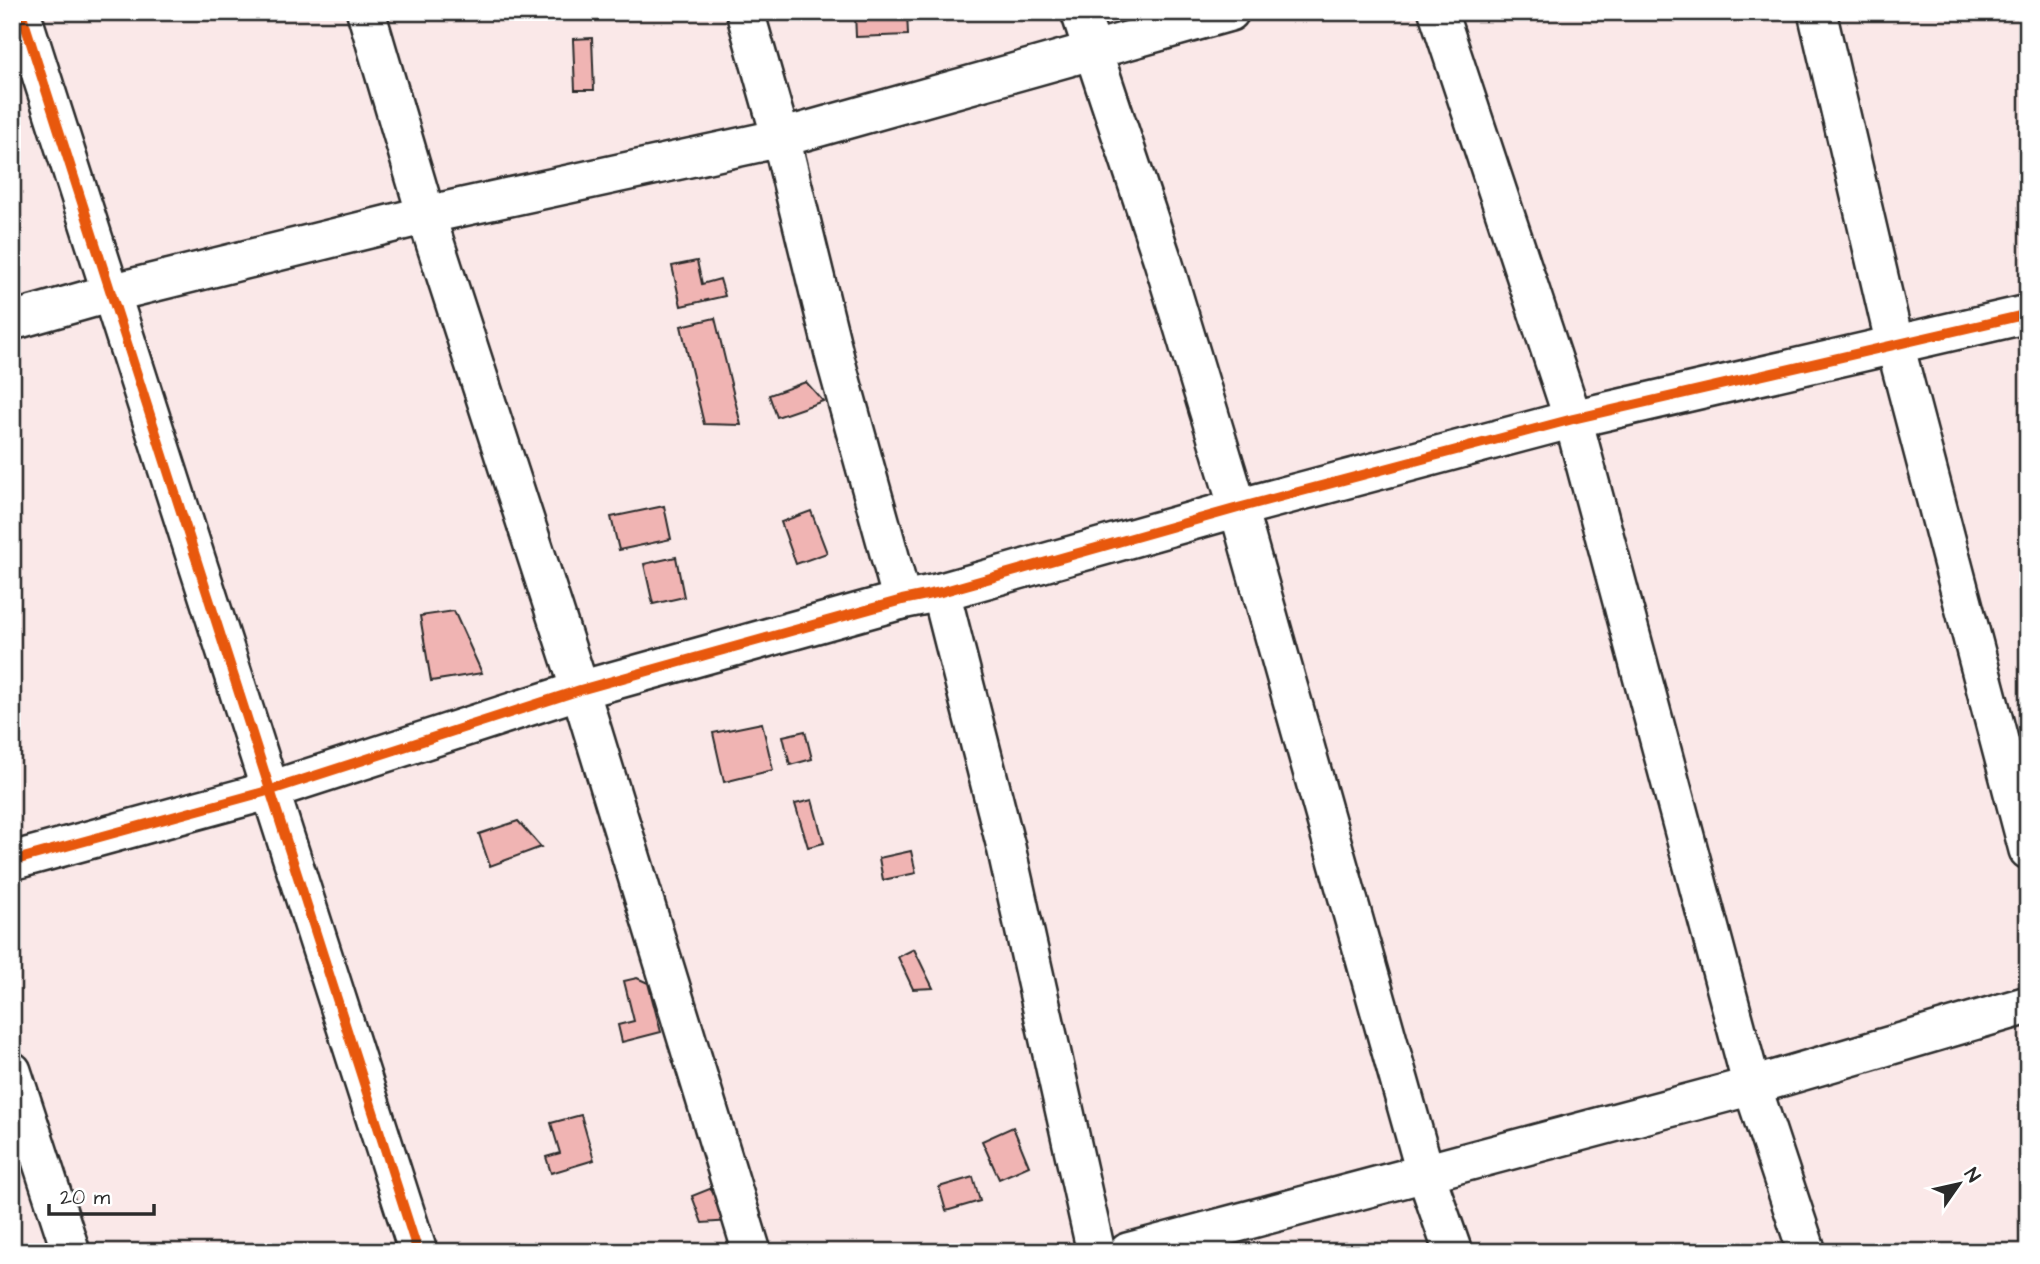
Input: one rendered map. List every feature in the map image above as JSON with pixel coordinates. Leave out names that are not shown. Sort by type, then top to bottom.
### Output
[{"type":"street","points":[[21,12],[418,1252]]},
{"type":"street","points":[[366,12],[425,215],[580,690],[752,1252]]},
{"type":"street","points":[[745,12],[781,138],[836,362],[902,600]]},
{"type":"street","points":[[1080,12],[1163,261],[1238,508],[1425,1172],[1453,1252]]},
{"type":"street","points":[[12,321],[111,293],[425,215],[781,138],[1230,12]]},
{"type":"street","points":[[1438,12],[1573,419],[1752,1086],[1807,1252]]},
{"type":"street","points":[[1817,12],[1895,345],[2028,850]]},
{"type":"street","points":[[12,861],[271,790],[580,690],[1238,508],[1573,419],[2028,314]]},
{"type":"street","points":[[941,592],[1006,847],[1096,1252]]},
{"type":"street","points":[[1128,1252],[1752,1086],[2028,1005]]},
{"type":"street","points":[[12,1071],[71,1252]]},
{"type":"building","points":[[855,12],[907,12],[908,35],[856,37]]},
{"type":"building","points":[[592,38],[594,90],[575,90],[573,39]]},
{"type":"building","points":[[697,261],[702,284],[720,279],[725,296],[681,306],[672,266]]},
{"type":"building","points":[[715,318],[741,425],[704,424],[681,326]]},
{"type":"building","points":[[806,382],[823,401],[777,417],[769,395]]},
{"type":"building","points":[[664,506],[671,539],[619,550],[611,517]]},
{"type":"building","points":[[811,511],[827,553],[796,564],[781,522]]},
{"type":"building","points":[[676,557],[684,597],[653,604],[644,564]]},
{"type":"building","points":[[454,611],[482,673],[431,681],[420,616]]},
{"type":"building","points":[[762,723],[773,770],[724,782],[713,733]]},
{"type":"building","points":[[805,731],[812,759],[790,765],[783,736]]},
{"type":"building","points":[[812,800],[824,843],[808,847],[795,804]]},
{"type":"building","points":[[518,821],[541,847],[490,866],[479,834]]},
{"type":"building","points":[[911,851],[916,873],[883,880],[879,858]]},
{"type":"building","points":[[914,949],[933,988],[913,989],[898,957]]},
{"type":"building","points":[[637,978],[648,983],[661,1032],[622,1042],[618,1025],[634,1021],[624,981]]},
{"type":"building","points":[[581,1115],[594,1160],[551,1173],[546,1157],[560,1153],[551,1123]]},
{"type":"building","points":[[1013,1127],[1029,1166],[999,1179],[982,1141]]},
{"type":"building","points":[[973,1177],[980,1201],[946,1211],[939,1187]]},
{"type":"building","points":[[717,1186],[731,1221],[702,1223],[692,1196]]},
{"type":"cycle path","points":[[21,12],[418,1252]]},
{"type":"cycle path","points":[[12,861],[271,790],[580,690],[1238,508],[1573,419],[2028,314]]}]
